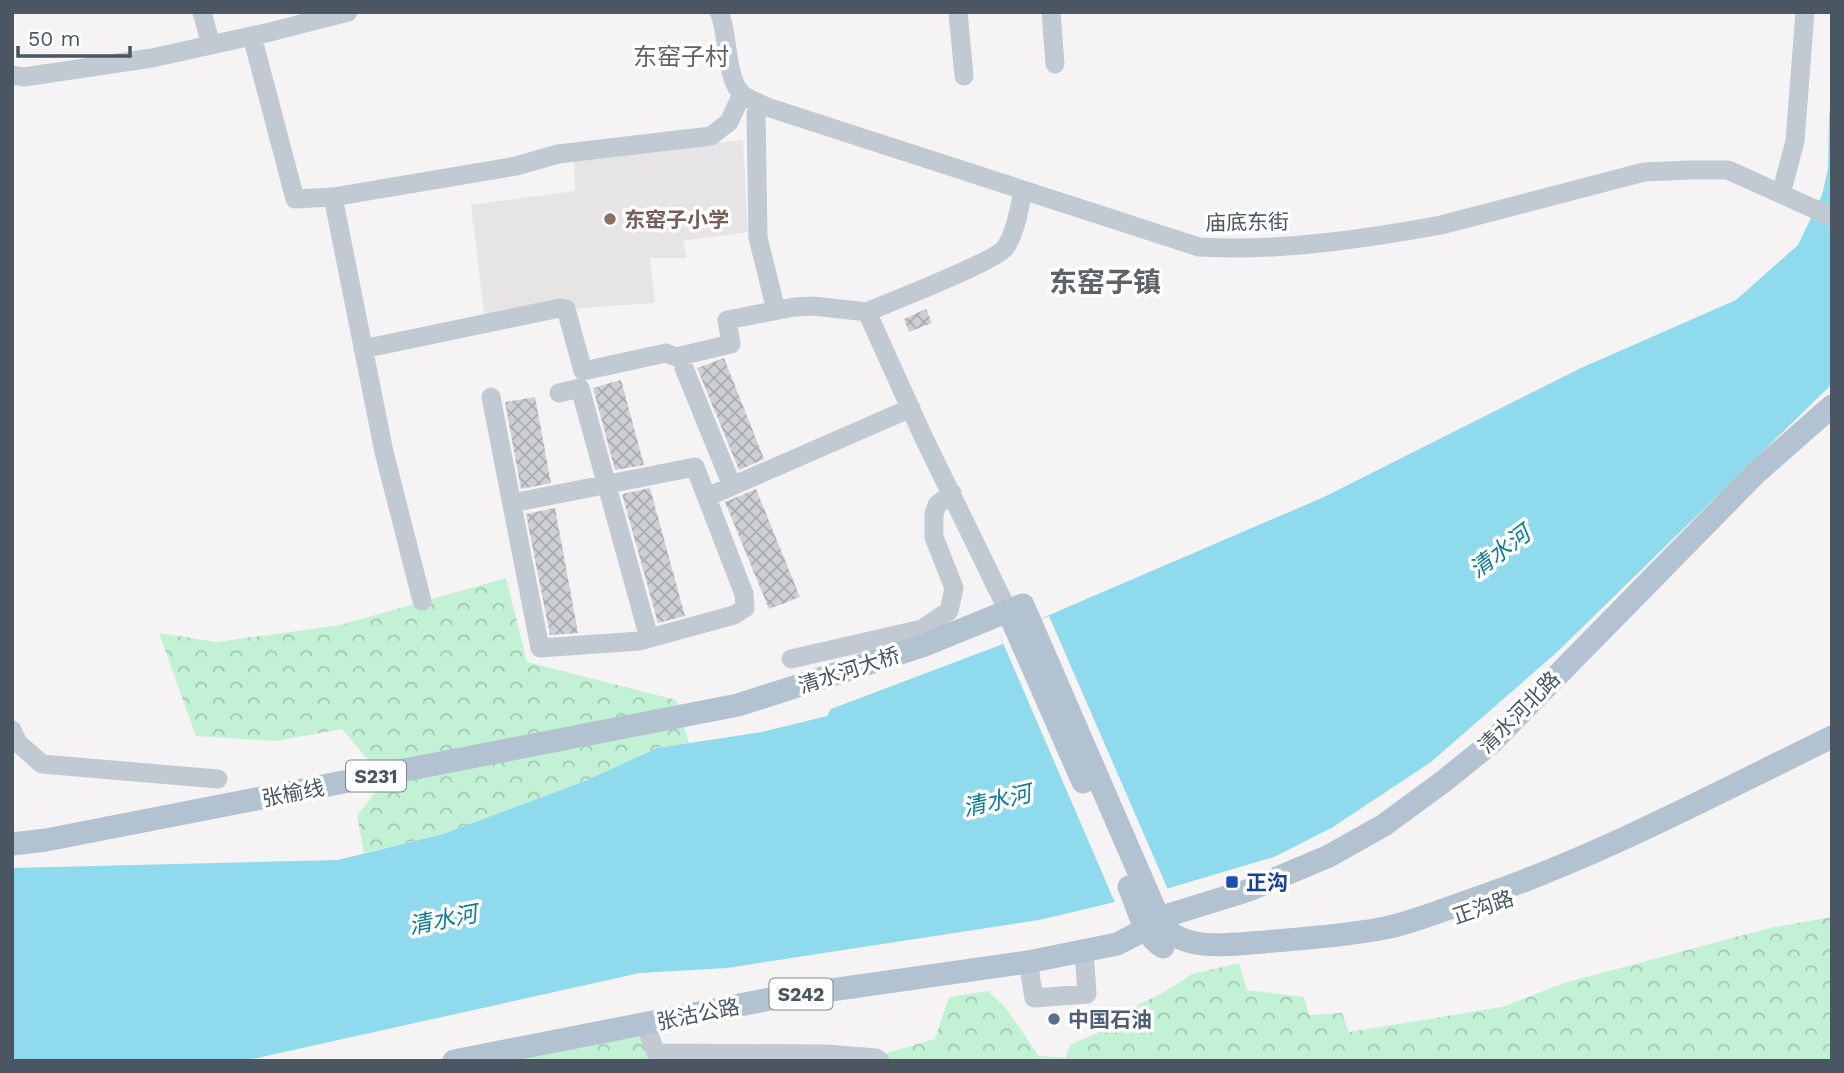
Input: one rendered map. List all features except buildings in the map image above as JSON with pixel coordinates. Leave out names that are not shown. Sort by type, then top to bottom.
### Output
[{"type":"main road","name":"清水河北路","points":[[1152,926],[1249,890],[1329,856],[1384,825],[1444,781],[1491,743],[1756,473],[1832,406]]},
{"type":"main road","name":"清水河北路","points":[[1152,926],[1214,914],[1263,896],[1334,865],[1390,834],[1499,748],[1764,481],[1832,417]]},
{"type":"main road","points":[[1014,618],[1142,897],[1152,926]]},
{"type":"main road","name":"清水河大桥","points":[[705,712],[738,705],[1014,618]]},
{"type":"main road","name":"张榆线","points":[[12,844],[46,840],[705,712]]},
{"type":"main road","name":"正沟路","points":[[1152,926],[1175,938],[1213,945],[1331,936],[1388,927],[1531,880],[1615,843],[1832,737]]},
{"type":"main road","name":"正沟路","points":[[1152,926],[1156,943],[1180,954],[1213,956],[1387,936],[1409,931],[1536,889],[1606,859],[1832,749]]},
{"type":"main road","name":"张沽公路","points":[[454,1061],[775,998],[1028,962],[1117,944],[1152,926]]},
{"type":"street","points":[[202,12],[211,45]]},
{"type":"street","points":[[12,75],[24,77],[152,58],[347,12]]},
{"type":"street","points":[[719,12],[725,25],[733,81],[750,98],[756,112],[758,238],[776,310]]},
{"type":"street","points":[[958,12],[964,76]]},
{"type":"street","points":[[1051,12],[1055,64]]},
{"type":"street","points":[[1781,194],[1796,141],[1805,12]]},
{"type":"street","points":[[252,36],[295,200],[333,197],[516,166],[558,154],[711,136],[729,122],[750,98]]},
{"type":"street","name":"庙底东街","points":[[750,98],[1023,191],[1199,247],[1262,249],[1428,227],[1644,172],[1727,170],[1832,217]]},
{"type":"street","points":[[363,349],[559,308],[566,309],[583,371],[666,354],[676,357],[731,344],[727,320],[813,306],[867,312],[1004,250],[1013,231],[1023,191]]},
{"type":"street","points":[[333,197],[384,452],[422,600]]},
{"type":"street","points":[[867,312],[993,578],[1020,596],[1014,618]]},
{"type":"street","points":[[684,368],[732,486]]},
{"type":"street","points":[[559,393],[580,388],[649,638]]},
{"type":"street","points":[[491,397],[540,648],[649,638],[734,615],[745,608],[744,594],[695,467],[512,503]]},
{"type":"street","points":[[707,497],[911,408]]},
{"type":"street","points":[[791,659],[922,629],[949,611],[954,588],[934,537],[934,514],[937,505],[952,493]]},
{"type":"street","points":[[12,730],[18,743],[43,764],[218,779]]},
{"type":"street","points":[[1028,962],[1034,998],[1087,994],[1084,951]]},
{"type":"street","points":[[645,1024],[656,1053],[827,1054],[876,1058],[880,1061]]},
{"type":"shaded area","name":"东窑子小学","points":[[743,140],[748,232],[683,241],[687,258],[650,258],[655,303],[485,319],[471,205],[575,191],[574,158]]},
{"type":"green space","points":[[506,578],[527,662],[676,700],[689,743],[657,748],[585,781],[443,834],[364,853],[357,816],[385,780],[342,729],[276,741],[196,736],[159,633],[217,642],[340,625]]},
{"type":"green space","points":[[1832,917],[1832,1061],[859,1061],[935,1039],[949,997],[988,991],[1005,1007],[1039,1056],[1065,1058],[1071,1044],[1098,1033],[1097,1024],[1161,994],[1192,974],[1239,963],[1247,990],[1304,997],[1309,1015],[1342,1013],[1349,1032],[1502,1007],[1564,983],[1770,928]]},
{"type":"green space","points":[[638,1033],[650,1061],[507,1061]]},
{"type":"water","name":"清水河","points":[[1832,94],[1832,384],[1555,654],[1431,762],[1333,827],[1274,857],[1149,894],[1039,920],[727,968],[640,973],[244,1061],[12,1061],[12,868],[338,860],[443,834],[585,781],[657,748],[762,732],[827,716],[831,709],[1003,644],[1000,636],[1324,497],[1581,368],[1736,300],[1798,245],[1822,195],[1828,169]]},
{"type":"pier","points":[[1049,616],[1169,892],[1116,905],[1000,636]]},
{"type":"place","name":"东窑子小学","points":[[610,219]]},
{"type":"place","name":"正沟","points":[[1232,882]]},
{"type":"place","name":"中国石油","points":[[1054,1019]]},
{"type":"district","name":"东窑子村","points":[[681,57]]},
{"type":"district","name":"东窑子镇","points":[[1105,282]]}]
